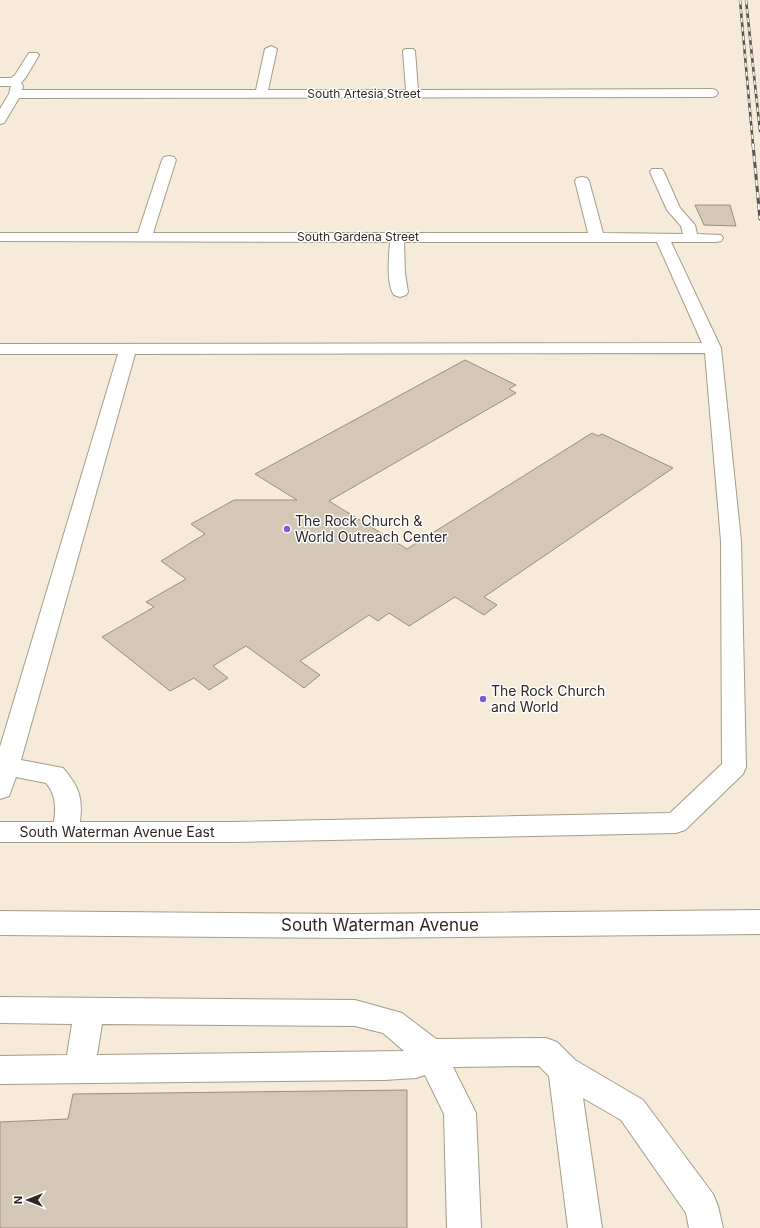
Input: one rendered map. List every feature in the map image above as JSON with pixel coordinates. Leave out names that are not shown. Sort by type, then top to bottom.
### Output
[{"type":"street","points":[[261,94],[271,49]]},
{"type":"street","points":[[409,51],[412,94]]},
{"type":"street","points":[[0,120],[20,77],[33,55]]},
{"type":"street","name":"South Artesia Street","points":[[0,82],[15,88],[261,94],[712,93]]},
{"type":"street","points":[[144,237],[169,160]]},
{"type":"street","points":[[657,172],[674,210],[688,224],[691,238]]},
{"type":"street","points":[[582,181],[596,232]]},
{"type":"street","name":"South Gardena Street","points":[[0,237],[554,238],[596,232],[662,238],[716,238]]},
{"type":"street","points":[[397,238],[397,273],[400,292]]},
{"type":"street","name":"South Waterman Avenue East","points":[[0,832],[234,832],[676,823],[734,767],[731,541],[713,348],[662,238]]},
{"type":"street","points":[[0,349],[713,348]]},
{"type":"street","points":[[3,778],[128,349]]},
{"type":"street","points":[[3,778],[31,770],[54,775],[66,788],[69,806],[65,832]]},
{"type":"street","name":"South Waterman Avenue","points":[[0,923],[355,926],[760,922]]},
{"type":"street","points":[[0,1010],[356,1013],[391,1022],[430,1053],[460,1113],[464,1228]]},
{"type":"street","points":[[80,1069],[89,1011]]},
{"type":"street","points":[[0,1070],[384,1066],[416,1064],[430,1053],[546,1052],[564,1070],[632,1110],[701,1206],[706,1228]]},
{"type":"street","points":[[564,1070],[585,1228]]},
{"type":"building","points":[[695,205],[730,205],[736,226],[704,225]]},
{"type":"building","name":"The Rock Church & World Outreach Center","points":[[465,360],[516,385],[509,389],[516,393],[329,501],[407,549],[592,433],[598,436],[602,434],[673,468],[484,597],[497,605],[484,615],[455,597],[409,626],[389,613],[378,621],[369,615],[300,661],[320,675],[304,688],[246,646],[213,666],[228,678],[209,690],[194,678],[170,691],[102,637],[154,607],[146,602],[186,579],[161,561],[205,534],[191,524],[234,500],[297,500],[255,474]]},
{"type":"building","points":[[407,1090],[407,1228],[0,1228],[0,1122],[68,1119],[73,1094]]},
{"type":"railway","points":[[740,0],[753,145]]},
{"type":"railway","points":[[746,0],[760,131]]},
{"type":"railway","points":[[753,144],[760,219]]},
{"type":"place","name":"The Rock Church & World Outreach Center","points":[[287,529]]},
{"type":"place","name":"The Rock Church and World","points":[[483,699]]}]
